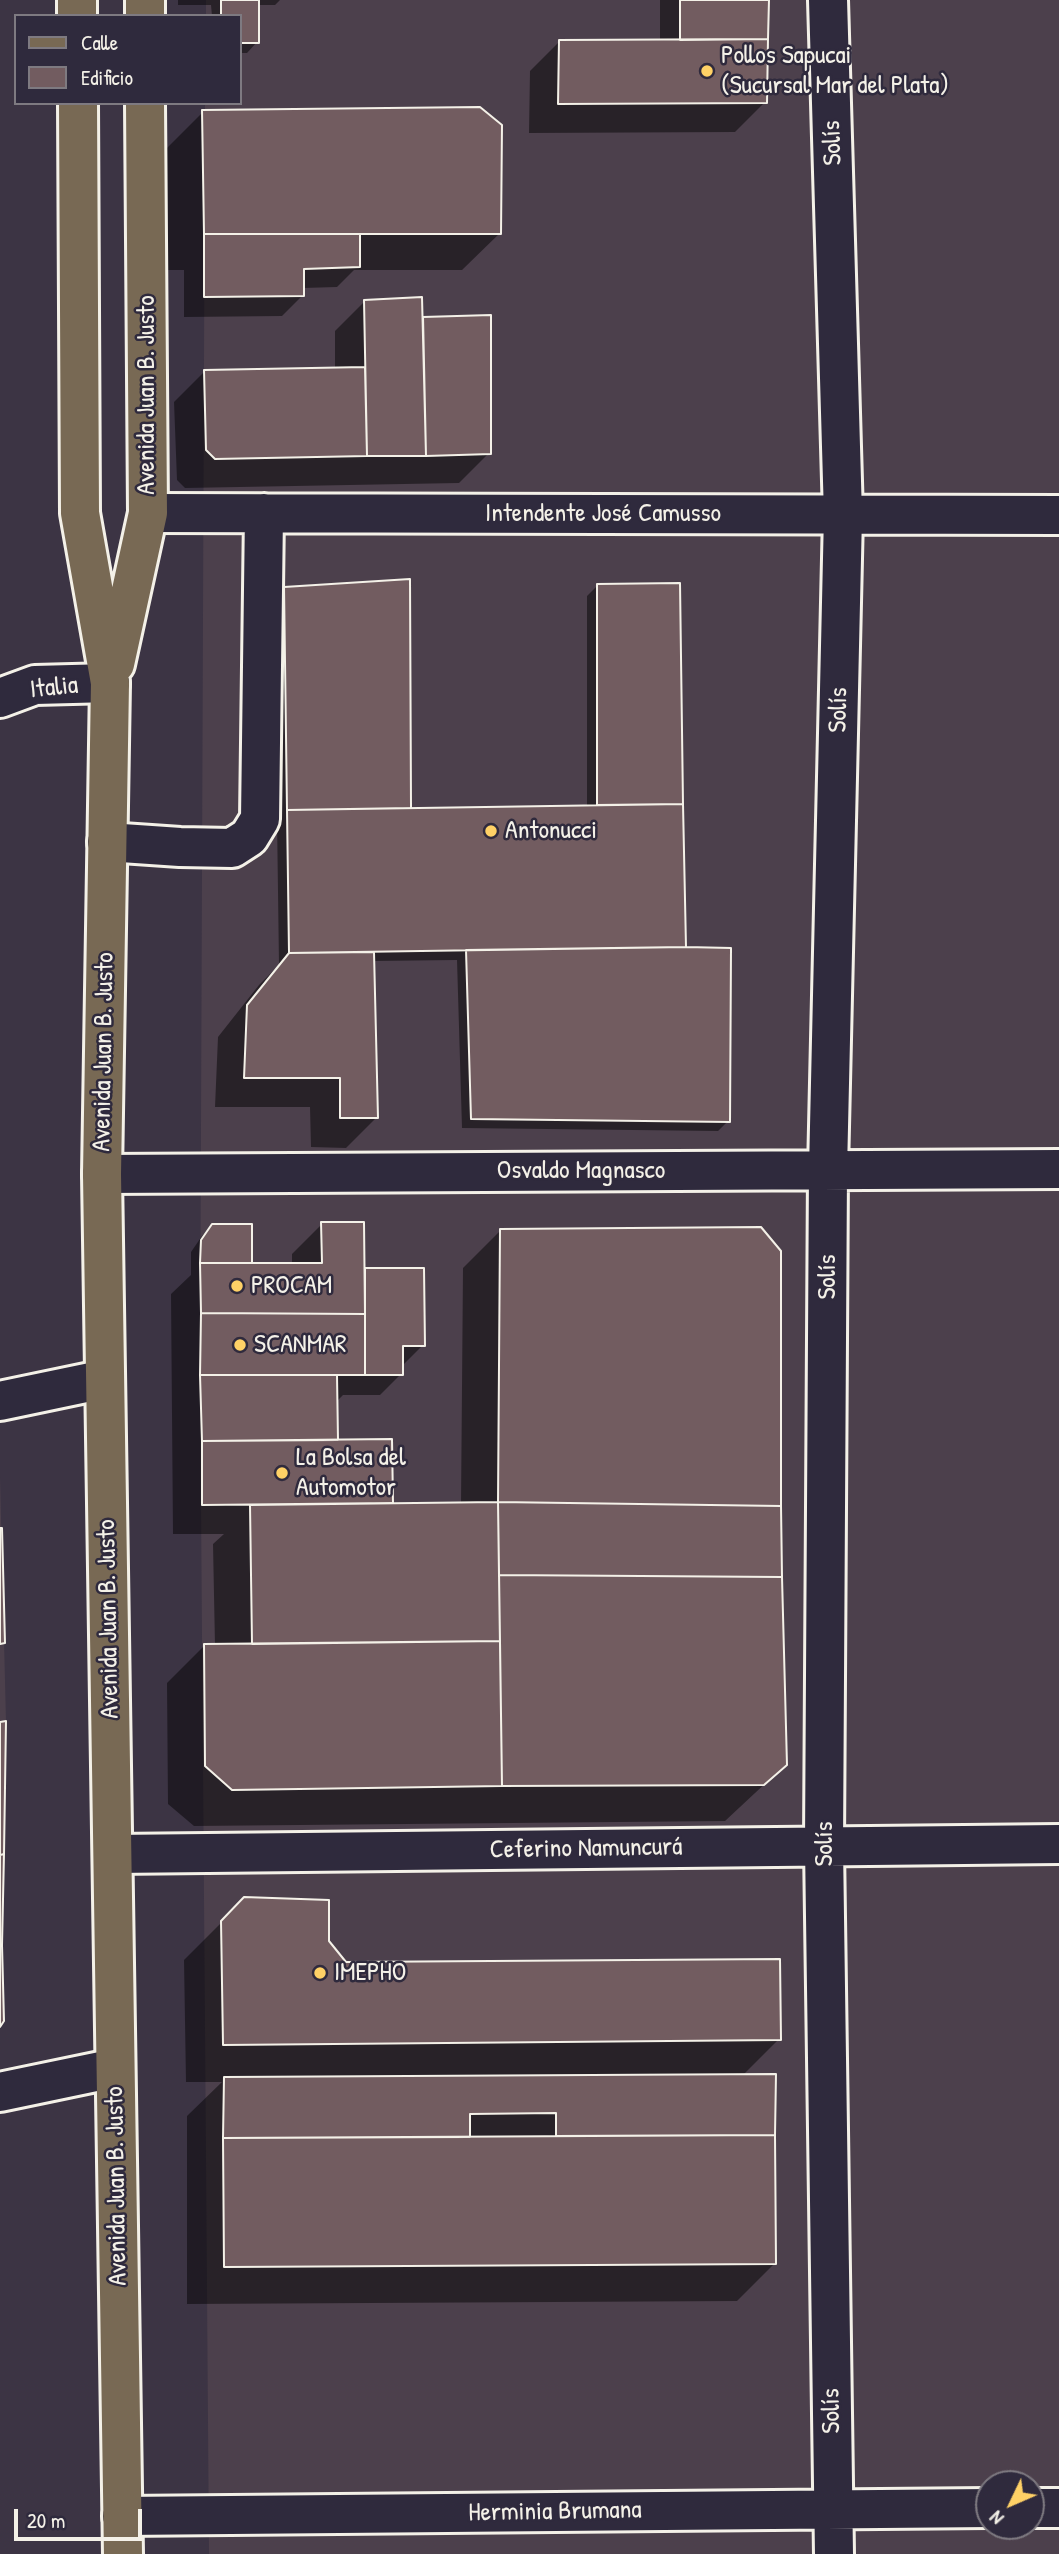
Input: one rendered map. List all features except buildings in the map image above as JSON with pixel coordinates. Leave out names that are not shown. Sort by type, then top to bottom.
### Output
[{"type":"main road","name":"Avenida Juan B. Justo","points":[[78,105],[80,513],[110,683],[102,1174],[123,2554]]},
{"type":"main road","name":"Avenida Juan B. Justo","points":[[110,683],[148,513],[145,105]]},
{"type":"street","name":"Solís","points":[[828,0],[843,515],[828,1170],[824,1846],[834,2554]]},
{"type":"street","name":"Intendente José Camusso","points":[[148,513],[1059,514]]},
{"type":"street","points":[[107,842],[232,848],[249,836],[260,819],[264,513]]},
{"type":"street","name":"Italia","points":[[0,698],[18,683],[110,683]]},
{"type":"street","name":"Osvaldo Magnasco","points":[[102,1174],[1059,1169]]},
{"type":"street","points":[[0,1401],[105,1379]]},
{"type":"street","name":"Ceferino Namuncurá","points":[[113,1854],[1059,1844]]},
{"type":"street","points":[[0,2092],[116,2068]]},
{"type":"street","name":"Herminia Brumana","points":[[122,2516],[975,2508]]},
{"type":"shaded area","points":[[206,0],[1059,0],[1059,2554],[209,2554],[200,1375],[205,105],[242,105],[242,14],[206,14]]},
{"type":"shaded area","points":[[0,1476],[6,1721],[0,1722]]},
{"type":"place","name":"Pollos Sapucai (Sucursal Mar del Plata)","points":[[707,71]]},
{"type":"place","name":"Antonucci","points":[[491,831]]},
{"type":"place","name":"PROCAM","points":[[237,1286]]},
{"type":"place","name":"SCANMAR","points":[[240,1345]]},
{"type":"place","name":"La Bolsa del Automotor","points":[[282,1473]]},
{"type":"place","name":"IMEPHO","points":[[320,1973]]}]
